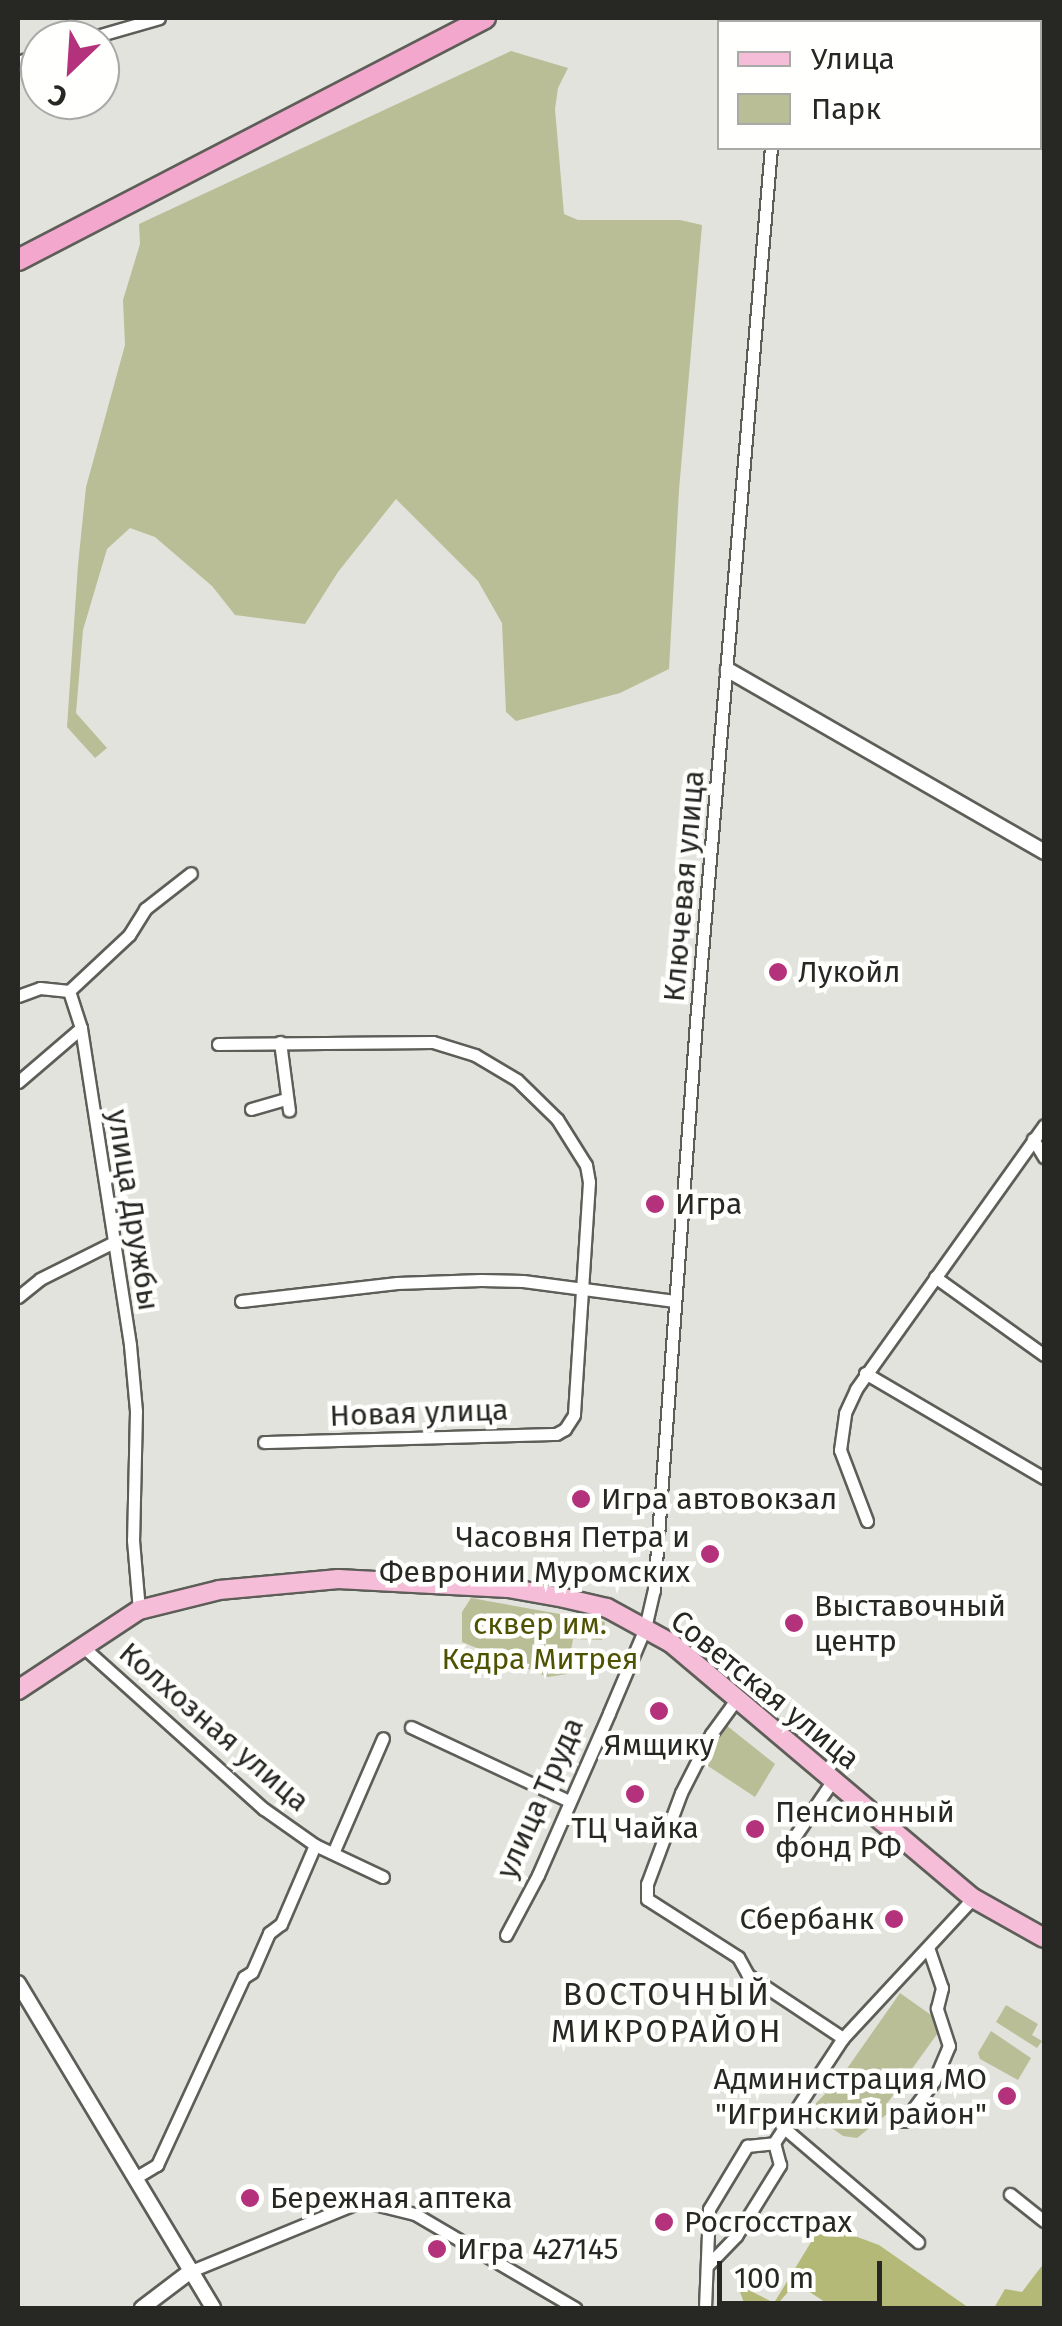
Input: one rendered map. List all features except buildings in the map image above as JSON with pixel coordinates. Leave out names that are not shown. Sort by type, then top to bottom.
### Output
[{"type":"highway","points":[[18,260],[486,18]]},
{"type":"main road","name":"Советская улица","points":[[18,1690],[139,1610],[219,1590],[338,1580],[508,1588],[607,1608],[645,1628],[738,1697],[973,1898],[1044,1938]]},
{"type":"street","points":[[120,29],[159,18]]},
{"type":"street","name":"Ключевая улица","points":[[645,1628],[654,1590],[772,150]]},
{"type":"street","points":[[728,670],[1044,852]]},
{"type":"street","points":[[18,996],[40,988],[69,991],[129,935],[145,909],[191,873]]},
{"type":"street","name":"улица Дружбы","points":[[69,991],[80,1028],[110,1244],[130,1345],[136,1411],[133,1540],[139,1610]]},
{"type":"street","points":[[18,1082],[80,1028]]},
{"type":"street","points":[[251,1110],[288,1104],[280,1042]]},
{"type":"street","points":[[218,1044],[434,1042],[474,1054],[518,1080],[557,1119],[586,1165],[589,1182],[579,1289]]},
{"type":"street","points":[[867,1521],[840,1450],[845,1412],[865,1374],[1044,1126]]},
{"type":"street","points":[[1034,1139],[1044,1157]]},
{"type":"street","points":[[18,1297],[40,1279],[110,1244]]},
{"type":"street","points":[[935,1276],[1044,1355]]},
{"type":"street","points":[[241,1302],[397,1283],[481,1280],[675,1301]]},
{"type":"street","name":"Новая улица","points":[[264,1442],[556,1434],[571,1423],[579,1289]]},
{"type":"street","points":[[865,1374],[1044,1478]]},
{"type":"street","name":"улица Труда","points":[[506,1935],[645,1628]]},
{"type":"street","name":"Колхозная улица","points":[[81,1645],[264,1809],[315,1845],[383,1877]]},
{"type":"street","points":[[738,1697],[711,1734],[682,1793],[647,1884],[647,1898],[738,1957],[748,1975],[843,2038]]},
{"type":"street","points":[[411,1727],[568,1801]]},
{"type":"street","name":"Колхозная улица","points":[[333,1853],[382,1738]]},
{"type":"street","points":[[791,1842],[833,1780]]},
{"type":"street","name":"Колхозная улица","points":[[135,2178],[157,2165],[244,1978],[252,1972],[270,1933],[280,1924],[315,1845]]},
{"type":"street","points":[[708,2265],[736,2236],[780,2165],[774,2143],[843,2038],[899,1974],[929,1950],[973,1898]]},
{"type":"street","points":[[904,2121],[934,2081],[949,2046],[937,2008],[942,1988],[929,1950]]},
{"type":"street","points":[[18,1983],[213,2308]]},
{"type":"street","points":[[784,2128],[918,2242]]},
{"type":"street","points":[[705,2308],[709,2209],[747,2146],[774,2143]]},
{"type":"street","points":[[1010,2194],[1044,2221]]},
{"type":"street","points":[[142,2308],[191,2271],[362,2201],[415,2214],[575,2308]]},
{"type":"green space","points":[[511,51],[568,68],[558,88],[555,109],[564,214],[578,220],[680,220],[702,225],[679,490],[669,669],[620,693],[516,721],[506,712],[502,623],[478,581],[396,499],[338,572],[305,624],[235,615],[212,586],[155,537],[130,528],[107,549],[83,630],[76,713],[107,748],[95,758],[67,727],[78,565],[86,487],[125,345],[123,300],[140,244],[139,224]]},
{"type":"green space","name":"сквер им. Кедра Митрея","points":[[471,1598],[605,1622],[602,1640],[573,1639],[567,1674],[548,1677],[462,1642],[462,1612]]},
{"type":"green space","points":[[726,1725],[775,1764],[755,1797],[708,1766],[706,1755]]},
{"type":"green space","points":[[900,1993],[931,2015],[940,2030],[886,2105],[892,2110],[857,2138],[843,2136],[808,2111],[839,2080]]},
{"type":"green space","points":[[1006,2005],[1038,2024],[1032,2035],[1042,2041],[1037,2048],[996,2022]]},
{"type":"green space","points":[[991,2031],[1031,2058],[1018,2080],[980,2059],[978,2053]]},
{"type":"green space","points":[[822,2224],[879,2245],[969,2308],[834,2308],[796,2283],[774,2308],[746,2308],[737,2284],[774,2303]]},
{"type":"green space","points":[[1044,2263],[1044,2308],[994,2308],[1005,2289],[1022,2292]]},
{"type":"place","name":"Лукойл","points":[[778,972]]},
{"type":"place","name":"Игра","points":[[655,1204]]},
{"type":"place","name":"Игра автовокзал","points":[[581,1499]]},
{"type":"place","name":"Часовня Петра и Февронии Муромских","points":[[710,1554]]},
{"type":"place","name":"Выставочный центр","points":[[794,1623]]},
{"type":"place","name":"Ямщику","points":[[659,1711]]},
{"type":"place","name":"ТЦ Чайка","points":[[635,1794]]},
{"type":"place","name":"Пенсионный фонд РФ","points":[[755,1829]]},
{"type":"place","name":"Сбербанк","points":[[894,1919]]},
{"type":"place","name":"Администрация МО \"Игринский район\"","points":[[1007,2096]]},
{"type":"place","name":"Бережная аптека","points":[[250,2198]]},
{"type":"place","name":"Росгосстрах","points":[[664,2222]]},
{"type":"place","name":"Игра 427145","points":[[437,2249]]},
{"type":"district","name":"ВОСТОЧНЫЙ МИКРОРАЙОН","points":[[667,2014]]}]
